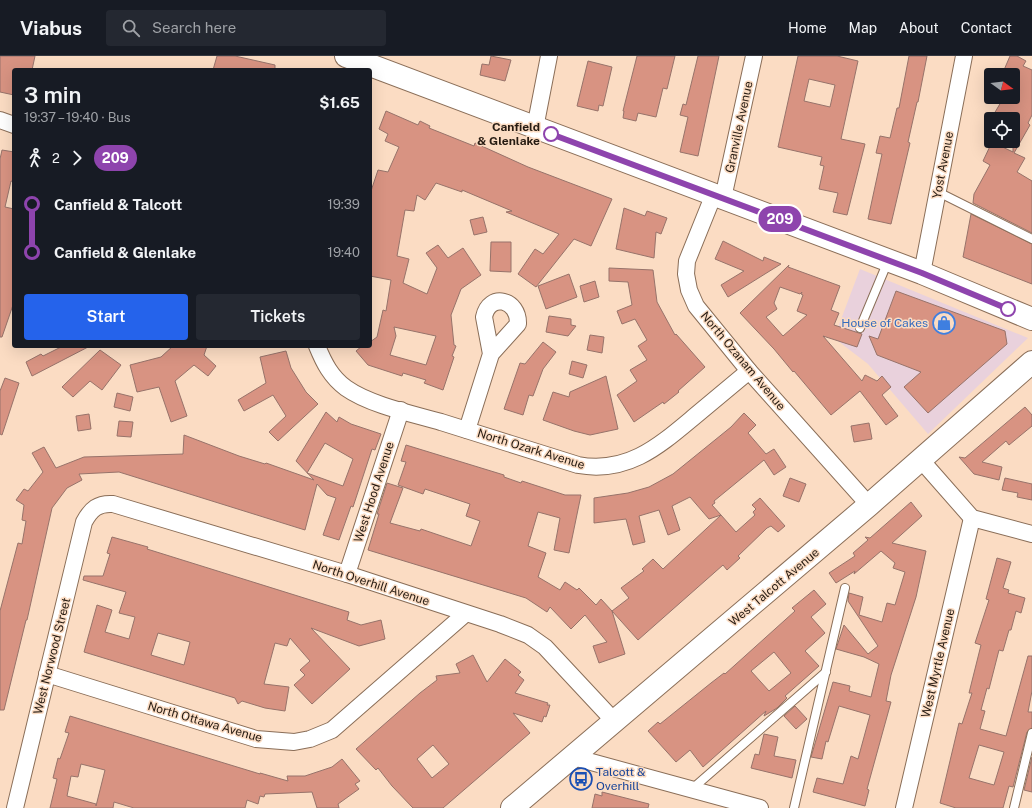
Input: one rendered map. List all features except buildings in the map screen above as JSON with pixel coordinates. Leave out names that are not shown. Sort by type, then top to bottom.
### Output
[{"type":"street","points":[[346,56],[369,67]]},
{"type":"street","points":[[535,128],[550,56]]},
{"type":"street","name":"Granville Avenue","points":[[718,196],[754,56]]},
{"type":"street","name":"Yost Avenue","points":[[922,273],[964,56]]},
{"type":"street","points":[[372,68],[888,260],[1032,319]]},
{"type":"street","points":[[0,120],[12,123]]},
{"type":"street","name":"North Ozanam Avenue","points":[[718,196],[687,261],[686,274],[688,285],[696,306],[749,371],[869,505]]},
{"type":"street","name":"North Ozark Avenue","points":[[318,348],[325,364],[335,379],[348,389],[367,398],[401,410],[592,468],[623,464],[654,450],[749,371]]},
{"type":"street","points":[[467,430],[491,354]]},
{"type":"street","name":"West Talcott Avenue","points":[[512,808],[869,505],[1032,362]]},
{"type":"street","name":"West Hood Avenue","points":[[347,574],[401,410]]},
{"type":"street","points":[[921,460],[972,518],[1032,534]]},
{"type":"street","name":"North Overhill Avenue","points":[[95,507],[104,503],[113,504],[347,574],[465,614],[500,624],[528,635],[545,647],[615,722]]},
{"type":"street","name":"West Norwood Street","points":[[15,808],[84,522],[95,507]]},
{"type":"street","name":"West Myrtle Avenue","points":[[904,808],[972,518]]},
{"type":"street","name":"North Ottawa Avenue","points":[[47,674],[256,739],[294,742],[332,730],[465,614]]},
{"type":"street","points":[[572,757],[760,808]]},
{"type":"lane","points":[[938,192],[1032,238]]},
{"type":"lane","points":[[860,328],[888,260]]},
{"type":"lane","points":[[794,808],[845,588]]},
{"type":"lane","points":[[692,790],[826,672]]},
{"type":"lane","points":[[1014,808],[1032,733]]},
{"type":"shaded area","points":[[860,269],[1028,338],[928,434],[868,364],[834,338]]},
{"type":"bus line","name":"209","points":[[551,134],[922,273],[1008,309]]},
{"type":"place","name":"Canfield & Glenlake","points":[[551,134]]},
{"type":"place","name":"House of Cakes","points":[[944,323]]},
{"type":"place","name":"Talcott & Overhill","points":[[581,779]]}]
